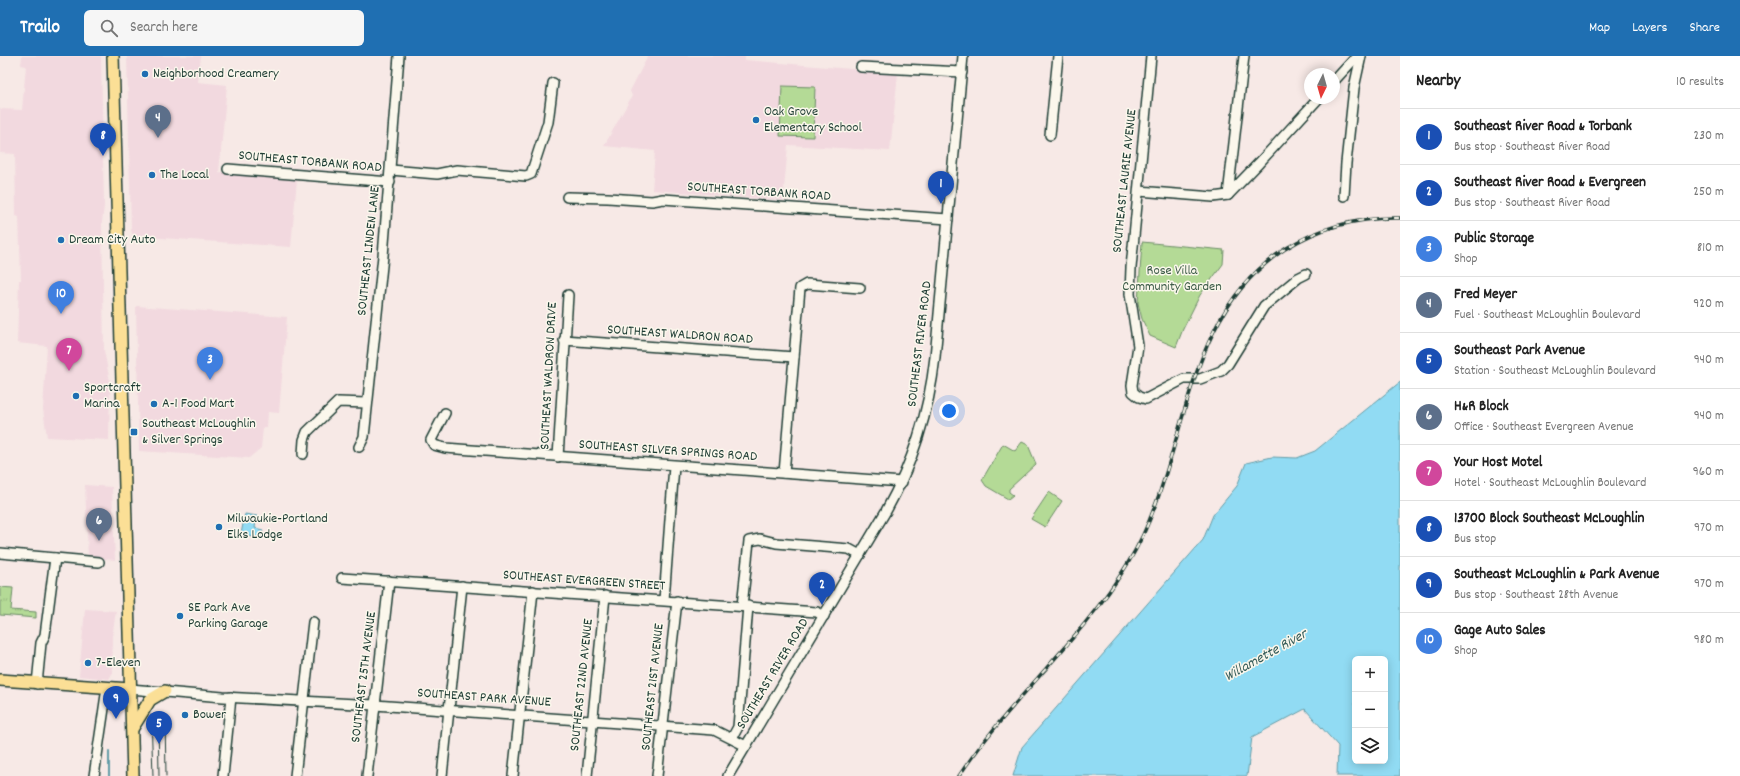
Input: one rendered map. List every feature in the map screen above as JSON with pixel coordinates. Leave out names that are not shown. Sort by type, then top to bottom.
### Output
[{"type":"main road","points":[[113,56],[133,776]]},
{"type":"main road","name":"SOUTHEAST PARK AVENUE","points":[[0,680],[37,684],[130,689]]},
{"type":"main road","points":[[132,729],[150,700],[164,691]]},
{"type":"street","name":"SOUTHEAST LINDEN LANE","points":[[359,447],[364,437],[390,182],[399,56]]},
{"type":"street","name":"SOUTHEAST RIVER ROAD","points":[[728,776],[886,511],[902,482],[916,445],[930,398],[935,357],[963,56]]},
{"type":"street","points":[[1050,135],[1058,56]]},
{"type":"street","name":"SOUTHEAST LAURIE AVENUE","points":[[1151,56],[1130,283],[1138,346],[1132,385],[1134,392],[1139,397],[1146,399],[1184,378],[1200,380],[1221,371],[1228,364],[1264,306],[1298,278],[1306,274]]},
{"type":"street","points":[[1228,195],[1244,56]]},
{"type":"street","points":[[1340,74],[1357,56]]},
{"type":"street","points":[[1344,196],[1354,88],[1361,56]]},
{"type":"street","points":[[861,67],[962,72]]},
{"type":"street","points":[[391,170],[437,174],[457,170],[526,176],[531,174],[548,122],[553,83]]},
{"type":"street","points":[[1138,191],[1213,197],[1228,195],[1260,164],[1314,104]]},
{"type":"street","name":"SOUTHEAST TORBANK ROAD","points":[[228,169],[390,182]]},
{"type":"street","name":"SOUTHEAST TORBANK ROAD","points":[[567,197],[652,201],[663,199],[948,219]]},
{"type":"street","points":[[784,473],[800,288],[807,284],[860,288]]},
{"type":"street","name":"SOUTHEAST WALDRON DRIVE","points":[[558,457],[564,340],[568,295]]},
{"type":"street","name":"SOUTHEAST WALDRON ROAD","points":[[564,340],[794,357]]},
{"type":"street","points":[[303,454],[304,440],[308,432],[338,402],[367,402]]},
{"type":"street","name":"SOUTHEAST SILVER SPRINGS ROAD","points":[[445,413],[432,438],[434,445],[445,448],[902,482]]},
{"type":"street","points":[[664,600],[674,466]]},
{"type":"street","points":[[732,738],[738,727],[749,541],[760,540],[776,543],[850,549],[860,555]]},
{"type":"street","points":[[0,554],[99,562]]},
{"type":"street","points":[[37,684],[41,643],[45,635],[55,558]]},
{"type":"street","name":"SOUTHEAST EVERGREEN STREET","points":[[342,578],[745,606],[817,612],[824,616]]},
{"type":"street","name":"SOUTHEAST 25TH AVENUE","points":[[366,776],[389,581]]},
{"type":"street","points":[[442,776],[462,586]]},
{"type":"street","points":[[513,776],[533,591]]},
{"type":"street","name":"SOUTHEAST 22ND AVENUE","points":[[587,776],[606,596]]},
{"type":"street","name":"SOUTHEAST 21ST AVENUE","points":[[657,776],[677,601]]},
{"type":"street","points":[[295,776],[313,622]]},
{"type":"street","points":[[94,776],[107,688]]},
{"type":"street","name":"SOUTHEAST PARK AVENUE","points":[[130,689],[714,730],[746,746]]},
{"type":"street","points":[[223,776],[231,697]]},
{"type":"shaded area","points":[[22,56],[101,56],[104,206],[102,222],[104,350],[110,382],[109,440],[47,437],[43,409],[47,346],[17,343],[19,280],[21,280],[19,217],[16,216],[15,154],[0,153],[0,109],[22,110],[26,66],[21,65]]},
{"type":"shaded area","points":[[127,56],[201,56],[198,82],[227,85],[219,172],[297,179],[291,247],[133,236],[131,230]]},
{"type":"shaded area","name":"Oak Grove Elementary School","points":[[648,56],[745,56],[745,60],[898,73],[890,151],[788,145],[783,200],[652,190],[655,151],[604,146],[632,96],[630,91]]},
{"type":"shaded area","points":[[136,306],[287,317],[279,413],[268,412],[267,428],[263,428],[261,448],[249,458],[139,451]]},
{"type":"shaded area","points":[[85,485],[112,487],[115,560],[88,557]]},
{"type":"shaded area","points":[[85,609],[116,611],[112,637],[113,672],[109,679],[79,676]]},
{"type":"green space","points":[[782,86],[815,87],[813,137],[780,136]]},
{"type":"green space","name":"Rose Villa Community Garden","points":[[1142,242],[1224,250],[1223,264],[1200,295],[1176,347],[1150,336],[1142,319],[1138,303]]},
{"type":"green space","points":[[1022,442],[1028,445],[1036,464],[1009,489],[1009,492],[1013,495],[1008,499],[986,486],[982,480],[1003,444],[1015,451]]},
{"type":"green space","points":[[1049,492],[1062,501],[1045,527],[1031,519]]},
{"type":"green space","points":[[0,587],[13,588],[11,610],[36,612],[36,618],[0,615]]},
{"type":"water","name":"Willamette River","points":[[1400,382],[1400,776],[1337,776],[1338,746],[1305,709],[1252,737],[1247,776],[1013,776],[1022,747],[1203,540],[1213,515],[1237,486],[1246,463],[1272,457],[1297,458],[1315,451]]},
{"type":"water","points":[[245,514],[257,516],[255,528],[263,530],[261,539],[241,534]]},
{"type":"waterway","points":[[109,751],[109,776]]},
{"type":"tram line","points":[[151,715],[153,776]]},
{"type":"tram line","points":[[158,715],[159,776]]},
{"type":"tram line","points":[[165,715],[166,776]]},
{"type":"railway","points":[[959,776],[1000,722],[1089,618],[1128,563],[1148,523],[1164,481],[1189,394],[1204,352],[1224,313],[1250,278],[1285,249],[1298,241],[1326,229],[1370,219],[1400,218]]},
{"type":"place","name":"Neighborhood Creamery","points":[[145,74]]},
{"type":"place","name":"Oak Grove Elementary School","points":[[756,120]]},
{"type":"place","name":"Fred Meyer","points":[[158,138]]},
{"type":"place","name":"13700 Block Southeast McLoughlin","points":[[103,156]]},
{"type":"place","name":"The Local","points":[[152,175]]},
{"type":"place","name":"Southeast River Road & Torbank","points":[[941,204]]},
{"type":"place","name":"Dream City Auto","points":[[61,240]]},
{"type":"place","name":"Gage Auto Sales","points":[[61,314]]},
{"type":"place","name":"Your Host Motel","points":[[69,371]]},
{"type":"place","name":"Public Storage","points":[[210,380]]},
{"type":"place","name":"Sportcraft Marina","points":[[76,396]]},
{"type":"place","name":"A-1 Food Mart","points":[[154,404]]},
{"type":"place","name":"Southeast McLoughlin & Silver Springs","points":[[134,432]]},
{"type":"place","name":"Milwaukie-Portland Elks Lodge","points":[[219,527]]},
{"type":"place","name":"H&R Block","points":[[99,541]]},
{"type":"place","name":"Southeast River Road & Evergreen","points":[[822,605]]},
{"type":"place","name":"SE Park Ave Parking Garage","points":[[180,616]]},
{"type":"place","name":"7-Eleven","points":[[88,663]]},
{"type":"place","name":"Bower","points":[[185,715]]},
{"type":"place","name":"Southeast McLoughlin & Park Avenue","points":[[116,719]]},
{"type":"place","name":"Southeast Park Avenue","points":[[159,744]]}]
